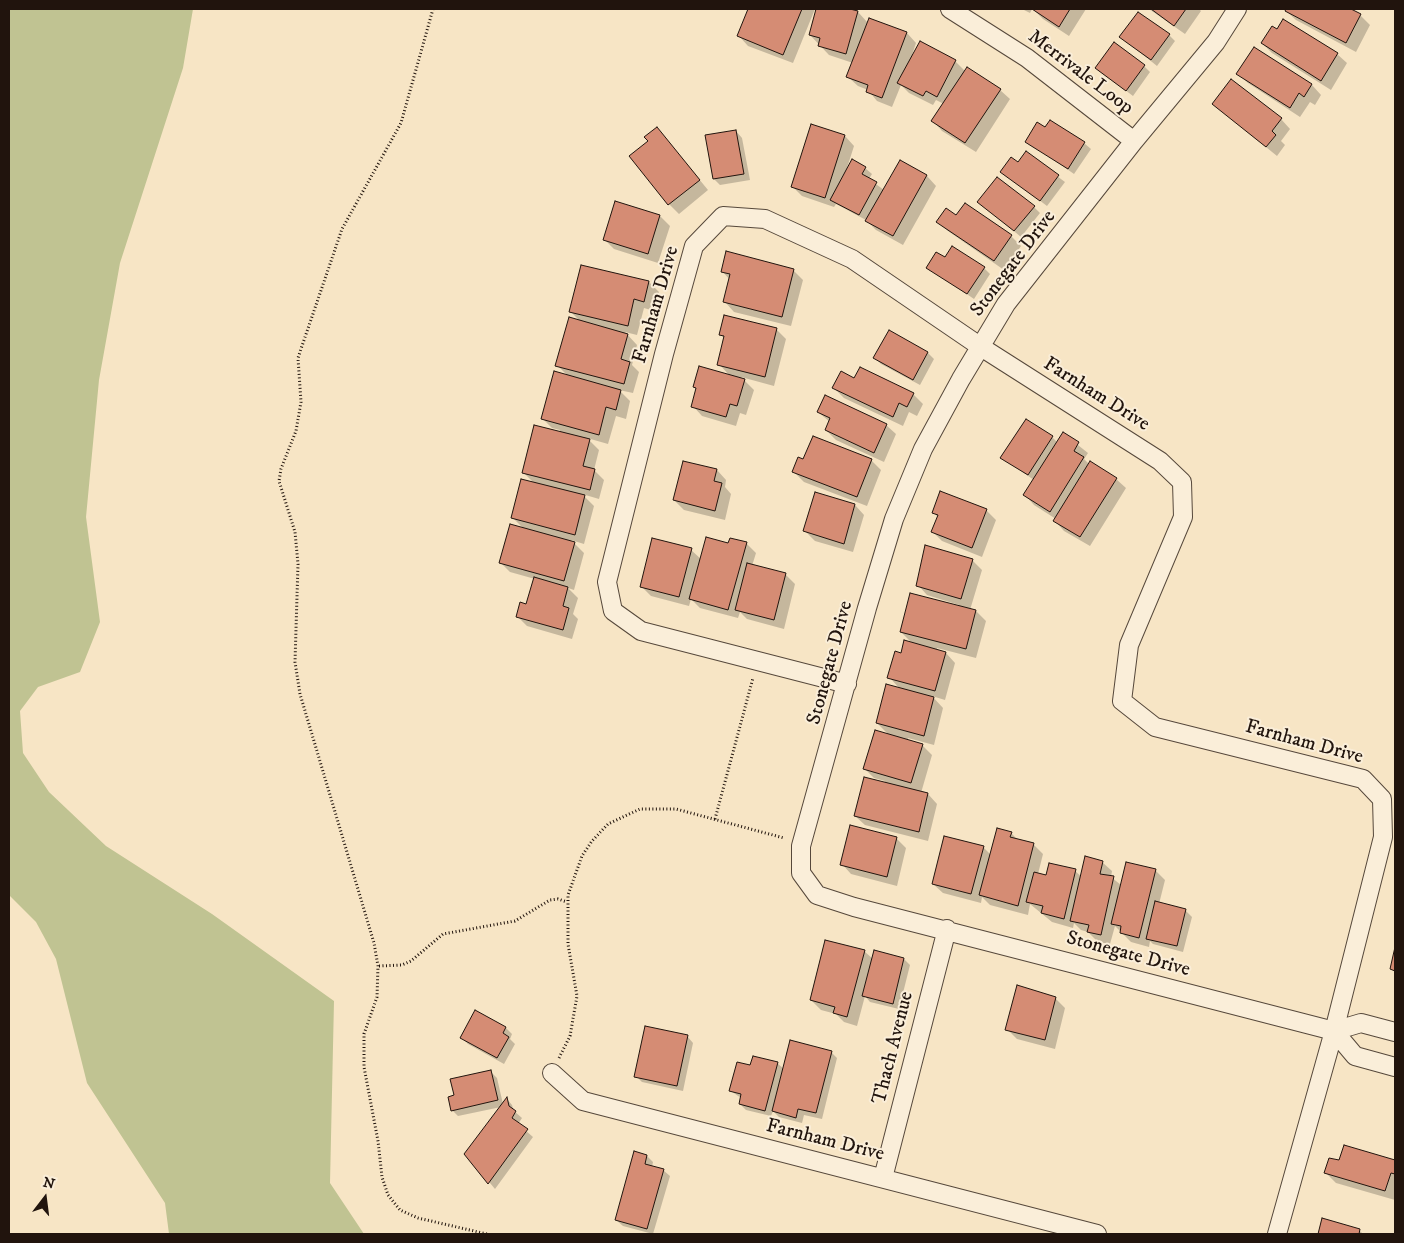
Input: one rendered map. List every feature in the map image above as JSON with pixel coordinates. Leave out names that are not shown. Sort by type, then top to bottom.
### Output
[{"type":"street","name":"Merrivale Loop","points":[[950,9],[1027,58],[1134,141]]},
{"type":"street","name":"Stonegate Drive","points":[[1237,9],[1216,42],[1134,141],[1006,304],[924,449],[894,519],[867,608],[802,843],[801,873],[817,895],[1334,1031]]},
{"type":"street","name":"Farnham Drive","points":[[847,684],[641,631],[613,611],[606,582],[664,354],[694,246],[723,216],[765,219],[852,259],[981,347],[1160,460],[1182,482],[1183,517],[1129,645],[1122,700],[1155,726],[1363,779],[1382,799],[1383,837],[1334,1031],[1277,1234]]},
{"type":"street","name":"Thach Avenue","points":[[883,1178],[947,929]]},
{"type":"street","points":[[1395,1032],[1361,1023],[1334,1031],[1355,1056],[1395,1067]]},
{"type":"street","name":"Farnham Drive","points":[[552,1073],[583,1101],[1097,1234]]},
{"type":"path","points":[[433,9],[401,123],[342,229],[298,358],[300,402],[296,431],[280,469],[279,482],[295,532],[298,564],[296,662],[300,694],[374,944],[378,966],[377,997],[364,1034],[364,1067],[378,1141],[380,1169],[388,1195],[400,1210],[418,1218],[487,1234]]},
{"type":"path","points":[[715,819],[758,661]]},
{"type":"path","points":[[552,1073],[570,1036],[577,996],[568,944],[567,902],[582,856],[608,824],[640,809],[676,808],[802,843]]},
{"type":"path","points":[[378,966],[402,964],[411,961],[443,934],[515,921],[550,900],[558,899],[567,902]]},
{"type":"green space","points":[[9,9],[193,9],[183,68],[120,263],[99,380],[86,517],[100,622],[80,672],[38,687],[20,711],[23,753],[49,792],[106,846],[212,914],[334,1001],[330,1183],[364,1234],[169,1234],[165,1203],[87,1083],[56,959],[36,922],[9,895]]},
{"type":"building","points":[[748,9],[802,9],[783,55],[737,36]]},
{"type":"building","points":[[816,9],[850,9],[858,11],[846,54],[818,46],[820,38],[809,35]]},
{"type":"building","points":[[1032,9],[1070,9],[1059,27]]},
{"type":"building","points":[[1151,9],[1186,9],[1174,26]]},
{"type":"building","points":[[1286,9],[1351,9],[1361,14],[1346,43],[1285,11]]},
{"type":"building","points":[[1138,12],[1170,34],[1151,60],[1119,37]]},
{"type":"building","points":[[869,18],[907,32],[882,98],[866,92],[868,85],[846,77]]},
{"type":"building","points":[[1283,19],[1338,53],[1321,81],[1261,43],[1272,26],[1277,29]]},
{"type":"building","points":[[920,41],[956,60],[937,97],[926,91],[923,96],[897,83]]},
{"type":"building","points":[[1114,42],[1145,65],[1126,91],[1095,68]]},
{"type":"building","points":[[1254,47],[1312,84],[1304,97],[1299,93],[1290,108],[1236,74]]},
{"type":"building","points":[[967,67],[1001,89],[965,143],[931,121]]},
{"type":"building","points":[[1231,79],[1282,118],[1272,131],[1276,135],[1266,147],[1212,104]]},
{"type":"building","points":[[1050,120],[1085,142],[1068,169],[1025,142],[1037,122],[1045,127]]},
{"type":"building","points":[[811,124],[845,135],[825,198],[791,187]]},
{"type":"building","points":[[657,127],[700,180],[668,205],[629,156],[648,141],[644,137]]},
{"type":"building","points":[[736,130],[744,174],[713,179],[705,135]]},
{"type":"building","points":[[1026,151],[1059,175],[1040,201],[1000,172],[1011,157],[1018,162]]},
{"type":"building","points":[[852,159],[866,167],[862,174],[877,182],[859,215],[830,200]]},
{"type":"building","points":[[900,160],[927,175],[893,236],[865,221]]},
{"type":"building","points":[[997,177],[1035,206],[1014,231],[977,202]]},
{"type":"building","points":[[615,201],[660,215],[648,254],[603,240]]},
{"type":"building","points":[[965,203],[1012,235],[994,261],[936,222],[946,208],[956,215]]},
{"type":"building","points":[[952,246],[985,267],[967,294],[926,268],[936,252],[945,257]]},
{"type":"building","points":[[726,251],[794,269],[782,317],[723,302],[730,274],[721,272]]},
{"type":"building","points":[[581,265],[649,281],[644,302],[634,299],[628,326],[569,312]]},
{"type":"building","points":[[724,315],[777,328],[765,377],[717,365],[724,336],[719,335]]},
{"type":"building","points":[[569,317],[628,334],[621,359],[630,362],[624,384],[555,366]]},
{"type":"building","points":[[889,330],[928,352],[913,380],[873,358]]},
{"type":"building","points":[[699,366],[745,379],[737,406],[730,404],[726,417],[691,407],[696,388],[693,387]]},
{"type":"building","points":[[860,367],[914,393],[907,407],[899,403],[893,417],[832,388],[841,371],[854,378]]},
{"type":"building","points":[[554,371],[621,390],[616,410],[606,407],[599,435],[541,419]]},
{"type":"building","points":[[825,395],[887,424],[874,453],[825,430],[830,418],[817,412]]},
{"type":"building","points":[[1026,419],[1053,436],[1028,475],[1000,458]]},
{"type":"building","points":[[534,425],[590,439],[583,466],[595,469],[590,490],[522,473]]},
{"type":"building","points":[[1063,432],[1079,442],[1074,451],[1084,457],[1050,512],[1023,495]]},
{"type":"building","points":[[813,436],[872,459],[857,497],[792,472],[798,457],[803,459]]},
{"type":"building","points":[[683,461],[717,469],[714,481],[722,483],[715,511],[673,500]]},
{"type":"building","points":[[1090,461],[1117,478],[1080,537],[1053,521]]},
{"type":"building","points":[[521,479],[585,495],[575,535],[511,518]]},
{"type":"building","points":[[940,491],[987,509],[972,548],[931,532],[938,515],[932,513]]},
{"type":"building","points":[[815,492],[855,504],[844,544],[803,531]]},
{"type":"building","points":[[510,524],[575,542],[564,581],[499,563]]},
{"type":"building","points":[[706,537],[728,543],[730,538],[747,542],[728,610],[689,599]]},
{"type":"building","points":[[652,538],[692,548],[679,597],[640,587]]},
{"type":"building","points":[[925,545],[973,559],[961,599],[916,586]]},
{"type":"building","points":[[747,563],[786,573],[774,620],[735,610]]},
{"type":"building","points":[[534,577],[568,587],[563,606],[569,608],[563,630],[516,617],[520,602],[526,604]]},
{"type":"building","points":[[910,593],[976,610],[966,649],[900,632]]},
{"type":"building","points":[[904,640],[946,652],[935,691],[887,678],[895,651],[901,653]]},
{"type":"building","points":[[886,684],[934,697],[924,736],[876,723]]},
{"type":"building","points":[[875,730],[923,744],[911,783],[863,769]]},
{"type":"building","points":[[864,777],[928,793],[919,832],[854,816]]},
{"type":"building","points":[[850,825],[897,837],[887,877],[840,865]]},
{"type":"building","points":[[997,828],[1012,832],[1010,837],[1034,843],[1018,906],[979,895]]},
{"type":"building","points":[[944,836],[984,846],[971,894],[932,884]]},
{"type":"building","points":[[1085,856],[1103,861],[1100,874],[1114,876],[1101,935],[1087,932],[1089,925],[1070,921]]},
{"type":"building","points":[[1126,862],[1156,869],[1139,938],[1120,933],[1121,926],[1111,924]]},
{"type":"building","points":[[1049,863],[1076,869],[1064,919],[1041,913],[1043,906],[1026,902],[1034,872],[1046,875]]},
{"type":"building","points":[[1155,901],[1186,909],[1177,946],[1146,939]]},
{"type":"building","points":[[825,940],[865,950],[847,1017],[833,1013],[835,1007],[810,1000]]},
{"type":"building","points":[[1395,947],[1395,971],[1390,969]]},
{"type":"building","points":[[874,950],[904,958],[893,1004],[862,996]]},
{"type":"building","points":[[1017,985],[1056,997],[1045,1040],[1005,1030]]},
{"type":"building","points":[[475,1010],[506,1027],[503,1033],[509,1037],[497,1058],[460,1038]]},
{"type":"building","points":[[645,1026],[688,1035],[677,1086],[634,1077]]},
{"type":"building","points":[[790,1040],[832,1051],[816,1113],[798,1109],[796,1118],[772,1111]]},
{"type":"building","points":[[753,1056],[778,1062],[765,1111],[739,1104],[741,1094],[729,1091],[737,1062],[750,1065]]},
{"type":"building","points":[[491,1070],[498,1100],[451,1111],[448,1097],[454,1095],[450,1079]]},
{"type":"building","points":[[507,1097],[509,1106],[516,1111],[512,1118],[528,1129],[488,1184],[464,1154]]},
{"type":"building","points":[[1344,1145],[1395,1160],[1395,1174],[1391,1173],[1385,1191],[1324,1173],[1329,1158],[1339,1160]]},
{"type":"building","points":[[634,1151],[647,1155],[645,1164],[664,1169],[647,1229],[615,1220]]},
{"type":"building","points":[[1322,1218],[1360,1229],[1359,1234],[1318,1234]]}]
